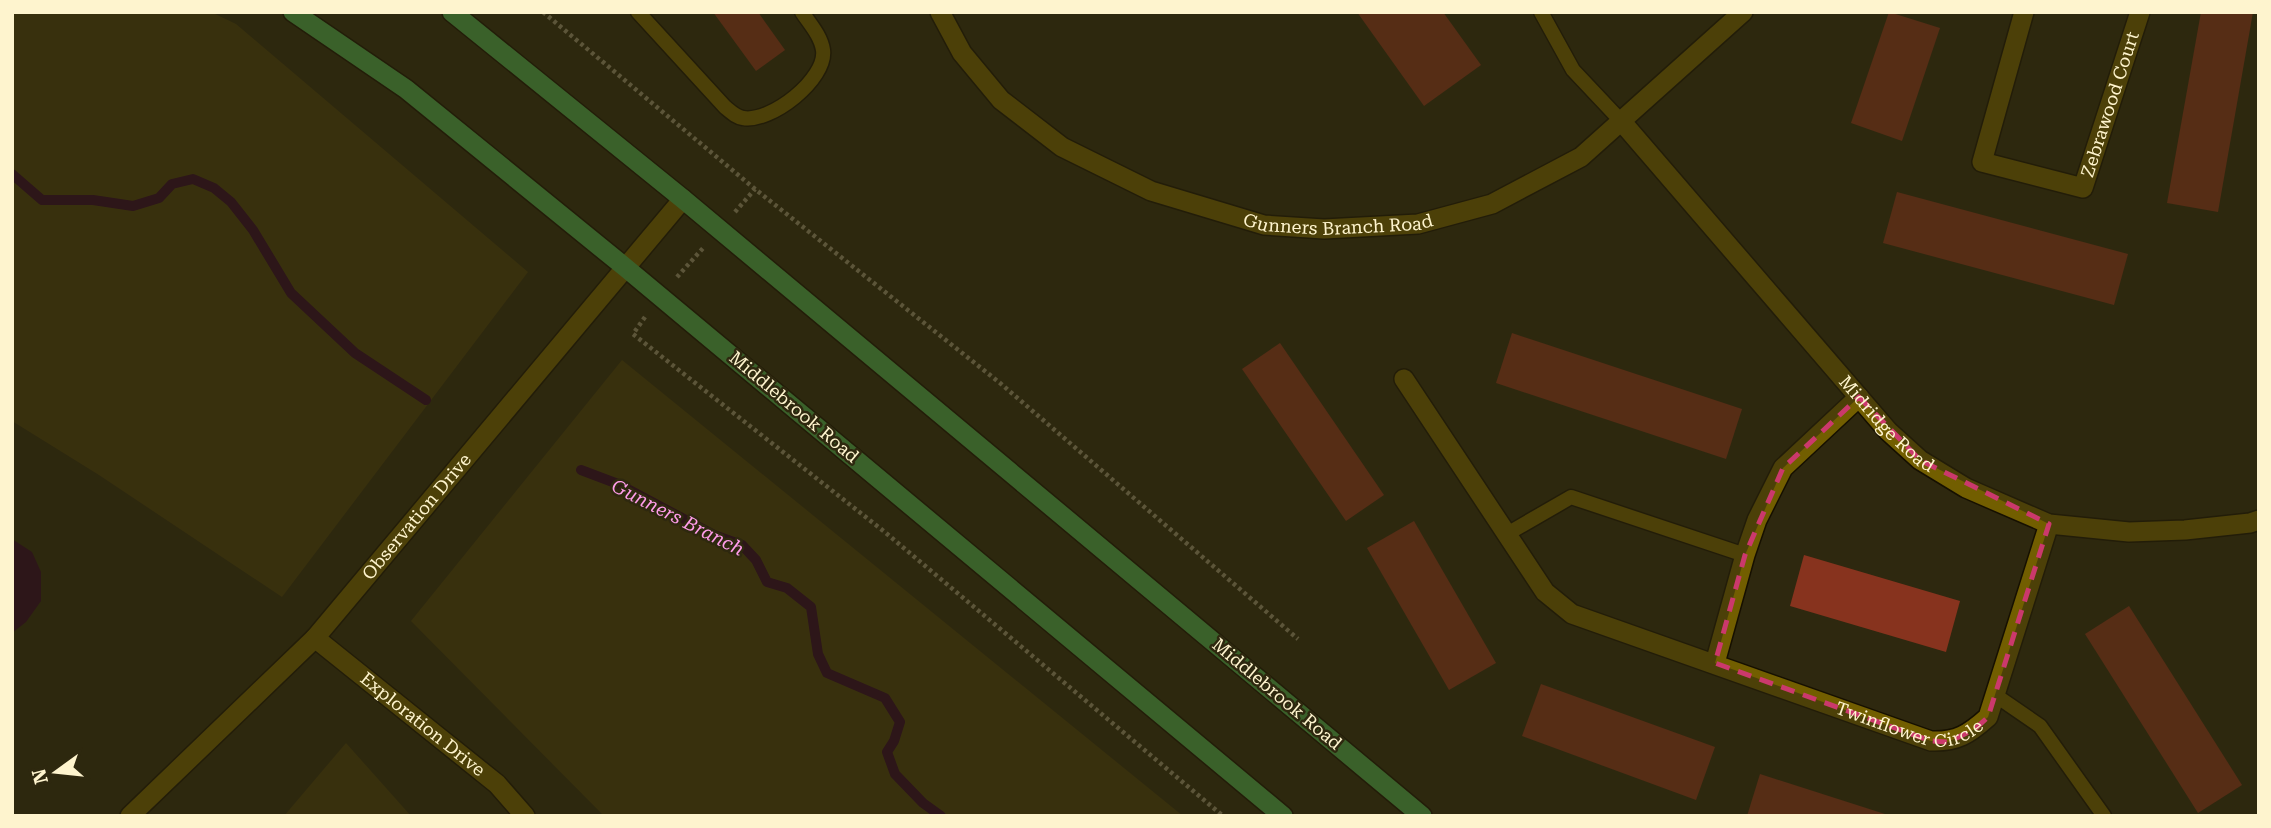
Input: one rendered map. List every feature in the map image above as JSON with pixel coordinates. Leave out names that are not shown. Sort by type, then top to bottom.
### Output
[{"type":"main road","name":"Middlebrook Road","points":[[293,12],[406,89],[626,268],[1283,816]]},
{"type":"main road","name":"Middlebrook Road","points":[[452,12],[683,199],[1422,816]]},
{"type":"street","name":"Gunners Branch Road","points":[[940,12],[962,53],[1002,100],[1062,147],[1151,191],[1264,225],[1324,229],[1418,224],[1492,204],[1581,157],[1743,12]]},
{"type":"street","name":"Zebrawood Court","points":[[2024,12],[1982,162],[2083,188],[2140,12]]},
{"type":"street","name":"Midridge Road","points":[[1622,122],[1858,397],[1888,431],[1920,460],[1966,488],[2049,524],[2129,532],[2185,530],[2259,520]]},
{"type":"street","name":"Observation Drive","points":[[130,816],[315,638],[683,199]]},
{"type":"street","name":"Twinflower Circle","points":[[1404,379],[1545,592],[1572,614],[1931,741],[1948,742],[1975,729],[1988,717],[2049,524]]},
{"type":"street","points":[[1715,663],[1757,520],[1783,468],[1858,397]]},
{"type":"street","name":"Exploration Drive","points":[[315,638],[497,784],[525,816]]},
{"type":"lane","points":[[638,12],[725,107],[738,117],[746,119],[775,110],[817,75],[823,48],[817,33],[802,12]]},
{"type":"lane","points":[[1541,12],[1573,70],[1622,122]]},
{"type":"lane","points":[[1507,534],[1571,497],[1745,555]]},
{"type":"lane","points":[[1995,695],[2040,726],[2104,816]]},
{"type":"path","points":[[543,12],[755,189],[1000,383],[1298,639]]},
{"type":"highlighted area","points":[[1859,397],[1920,460],[2049,524],[1988,717],[1975,729],[1948,742],[1931,741],[1715,663],[1745,555],[1783,468]]},
{"type":"shaded area","points":[[12,12],[211,12],[236,24],[528,272],[282,597],[99,475],[12,421]]},
{"type":"shaded area","points":[[622,360],[1183,816],[604,816],[411,621]]},
{"type":"shaded area","points":[[12,539],[32,552],[41,572],[41,601],[26,622],[12,633]]},
{"type":"shaded area","points":[[346,743],[411,816],[284,816]]},
{"type":"building","points":[[713,12],[758,12],[785,50],[756,71]]},
{"type":"building","points":[[1357,12],[1443,12],[1481,65],[1424,106]]},
{"type":"building","points":[[1889,12],[1940,28],[1902,141],[1851,123]]},
{"type":"building","points":[[2201,12],[2253,12],[2218,212],[2167,203]]},
{"type":"building","points":[[1897,192],[2128,254],[2114,305],[1883,243]]},
{"type":"building","points":[[1512,333],[1742,409],[1726,459],[1496,383]]},
{"type":"building","points":[[1280,343],[1384,495],[1346,521],[1242,369]]},
{"type":"building","points":[[1414,521],[1496,663],[1449,690],[1367,548]]},
{"type":"building","points":[[1804,555],[1960,601],[1946,652],[1790,606]]},
{"type":"building","points":[[2129,606],[2242,785],[2198,813],[2085,634]]},
{"type":"building","points":[[1541,684],[1715,747],[1696,800],[1522,736]]},
{"type":"building","points":[[1760,774],[1888,815],[1747,816]]},
{"type":"waterway","name":"Gunners Branch","points":[[12,174],[42,200],[93,200],[133,206],[159,198],[172,184],[193,179],[214,188],[231,202],[253,230],[291,293],[355,353],[426,400]]},
{"type":"waterway","name":"Gunners Branch","points":[[581,470],[618,484],[714,535],[742,545],[756,560],[767,582],[787,588],[811,607],[818,654],[827,673],[885,698],[900,722],[887,752],[895,774],[923,803],[941,816]]}]
